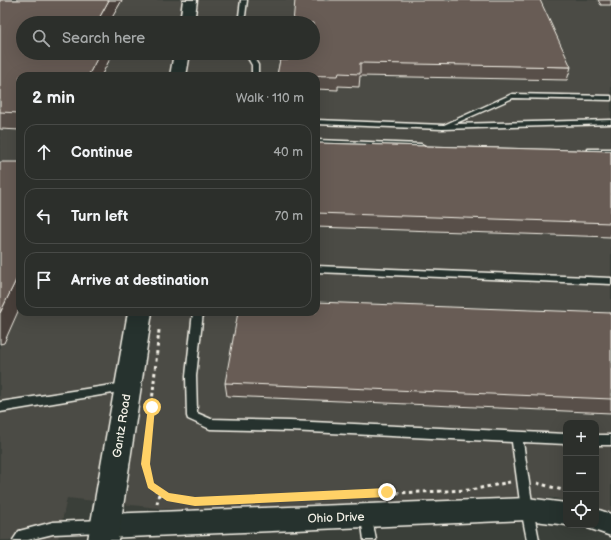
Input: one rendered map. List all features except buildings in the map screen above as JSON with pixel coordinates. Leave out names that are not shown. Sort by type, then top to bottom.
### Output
[{"type":"main road","points":[[188,16],[190,0]]},
{"type":"main road","points":[[179,72],[181,60]]},
{"type":"main road","name":"Gantz Road","points":[[104,533],[139,316]]},
{"type":"street","name":"Ohio Drive","points":[[104,533],[152,524],[527,510],[563,514]]},
{"type":"street","points":[[599,521],[611,525]]},
{"type":"lane","points":[[242,16],[244,0]]},
{"type":"lane","points":[[252,60],[255,65],[255,72]]},
{"type":"lane","points":[[442,127],[512,96],[611,98]]},
{"type":"lane","points":[[320,122],[442,127],[611,122]]},
{"type":"lane","points":[[320,142],[426,146]]},
{"type":"lane","points":[[581,151],[611,151]]},
{"type":"lane","points":[[320,269],[611,281]]},
{"type":"lane","points":[[198,316],[191,376],[192,416],[210,424],[290,426],[563,439]]},
{"type":"lane","points":[[0,407],[127,387]]},
{"type":"lane","points":[[517,437],[527,510],[533,540]]},
{"type":"lane","points":[[599,440],[611,441]]},
{"type":"lane","points":[[367,516],[370,540]]},
{"type":"lane","points":[[19,540],[23,535],[53,528],[104,533]]},
{"type":"path","points":[[159,328],[146,464],[151,485],[159,493],[167,497],[202,501]]},
{"type":"path","points":[[268,498],[471,490],[506,482],[538,483],[563,490]]},
{"type":"path","points":[[152,524],[159,493]]},
{"type":"shaded area","points":[[0,0],[611,0],[611,516],[599,512],[599,420],[563,420],[563,500],[555,498],[177,510],[67,498],[58,540],[0,540]]},
{"type":"route","points":[[152,407],[146,464],[151,485],[159,493],[167,497],[195,502],[387,492]]}]
